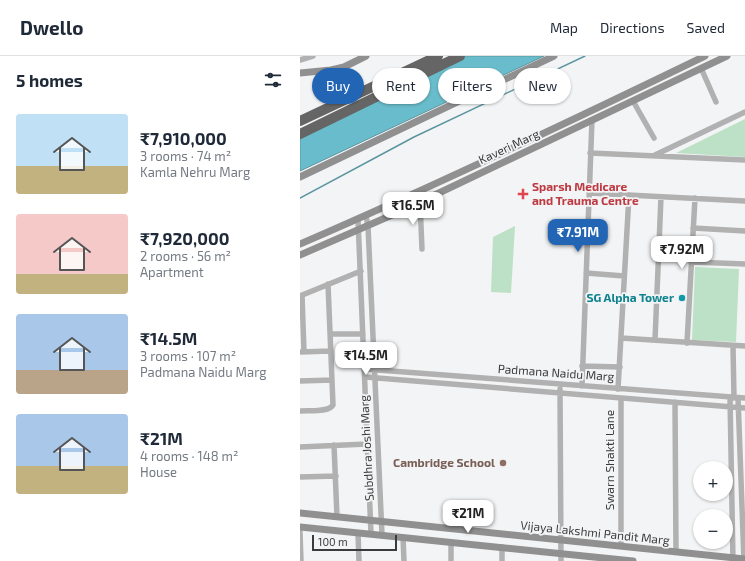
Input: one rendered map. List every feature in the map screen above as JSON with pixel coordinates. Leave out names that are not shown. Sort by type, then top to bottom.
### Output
[{"type":"highway","points":[[300,121],[438,56]]},
{"type":"highway","points":[[300,134],[460,56]]},
{"type":"street","points":[[300,60],[313,56]]},
{"type":"street","points":[[300,73],[331,70],[344,67],[366,56]]},
{"type":"street","points":[[300,177],[554,56]]},
{"type":"street","name":"Kaveri Marg","points":[[300,244],[366,216],[585,114],[705,56]]},
{"type":"street","name":"Kaveri Marg","points":[[300,255],[420,202],[727,56]]},
{"type":"street","points":[[701,68],[716,102]]},
{"type":"street","points":[[633,101],[654,138]]},
{"type":"street","points":[[653,156],[745,112]]},
{"type":"street","points":[[582,386],[592,120]]},
{"type":"street","points":[[590,153],[745,160]]},
{"type":"street","points":[[589,193],[745,201]]},
{"type":"street","points":[[618,389],[629,195]]},
{"type":"street","points":[[654,340],[662,197]]},
{"type":"street","points":[[687,342],[695,198]]},
{"type":"street","points":[[420,202],[422,249]]},
{"type":"street","name":"Subdhra Joshi Marg","points":[[366,216],[368,226],[382,535]]},
{"type":"street","name":"Subdhra Joshi Marg","points":[[358,219],[371,534]]},
{"type":"street","points":[[693,228],[745,230]]},
{"type":"street","points":[[691,262],[745,264]]},
{"type":"street","points":[[331,351],[302,352],[301,295],[361,271]]},
{"type":"street","points":[[586,273],[624,276]]},
{"type":"street","points":[[300,411],[327,410],[332,408],[333,405],[328,284]]},
{"type":"street","points":[[330,334],[363,334]]},
{"type":"street","points":[[621,338],[745,346]]},
{"type":"street","points":[[733,346],[734,398],[738,408],[744,560]]},
{"type":"street","points":[[582,366],[620,367]]},
{"type":"street","name":"Padmana Naidu Marg","points":[[364,369],[745,398]]},
{"type":"street","name":"Padmana Naidu Marg","points":[[365,377],[745,408]]},
{"type":"street","points":[[300,380],[332,380]]},
{"type":"street","points":[[560,384],[561,557]]},
{"type":"street","name":"Swarn Shakti Lane","points":[[621,398],[621,546]]},
{"type":"street","points":[[733,559],[730,407],[734,398]]},
{"type":"street","points":[[675,402],[676,552]]},
{"type":"street","points":[[300,447],[367,444]]},
{"type":"street","points":[[334,445],[337,517]]},
{"type":"street","points":[[300,478],[336,476]]},
{"type":"street","name":"Vijaya Lakshmi Pandit Marg","points":[[300,513],[676,552],[701,558],[744,560]]},
{"type":"street","name":"Vijaya Lakshmi Pandit Marg","points":[[300,526],[502,547],[561,557],[633,561]]},
{"type":"street","points":[[300,532],[301,561]]},
{"type":"street","points":[[358,533],[359,561]]},
{"type":"street","points":[[403,537],[404,561]]},
{"type":"street","points":[[451,542],[451,561]]},
{"type":"street","points":[[502,547],[502,561]]},
{"type":"green space","points":[[745,119],[745,157],[676,153]]},
{"type":"green space","points":[[515,226],[511,293],[491,292],[493,237]]},
{"type":"green space","points":[[695,267],[739,269],[736,342],[692,340]]},
{"type":"water","points":[[460,56],[544,56],[519,68],[514,68],[514,70],[506,74],[506,68],[438,68],[438,104],[442,104],[300,171],[300,131],[358,104],[364,104],[364,101],[372,97],[372,104],[430,104],[430,70]]},
{"type":"waterway","points":[[300,198],[414,137],[585,56]]},
{"type":"place","name":"Sparsh Medicare and Trauma Centre","points":[[523,194]]},
{"type":"place","name":"SG Alpha Tower","points":[[682,298]]},
{"type":"place","name":"Cambridge School","points":[[503,463]]}]
